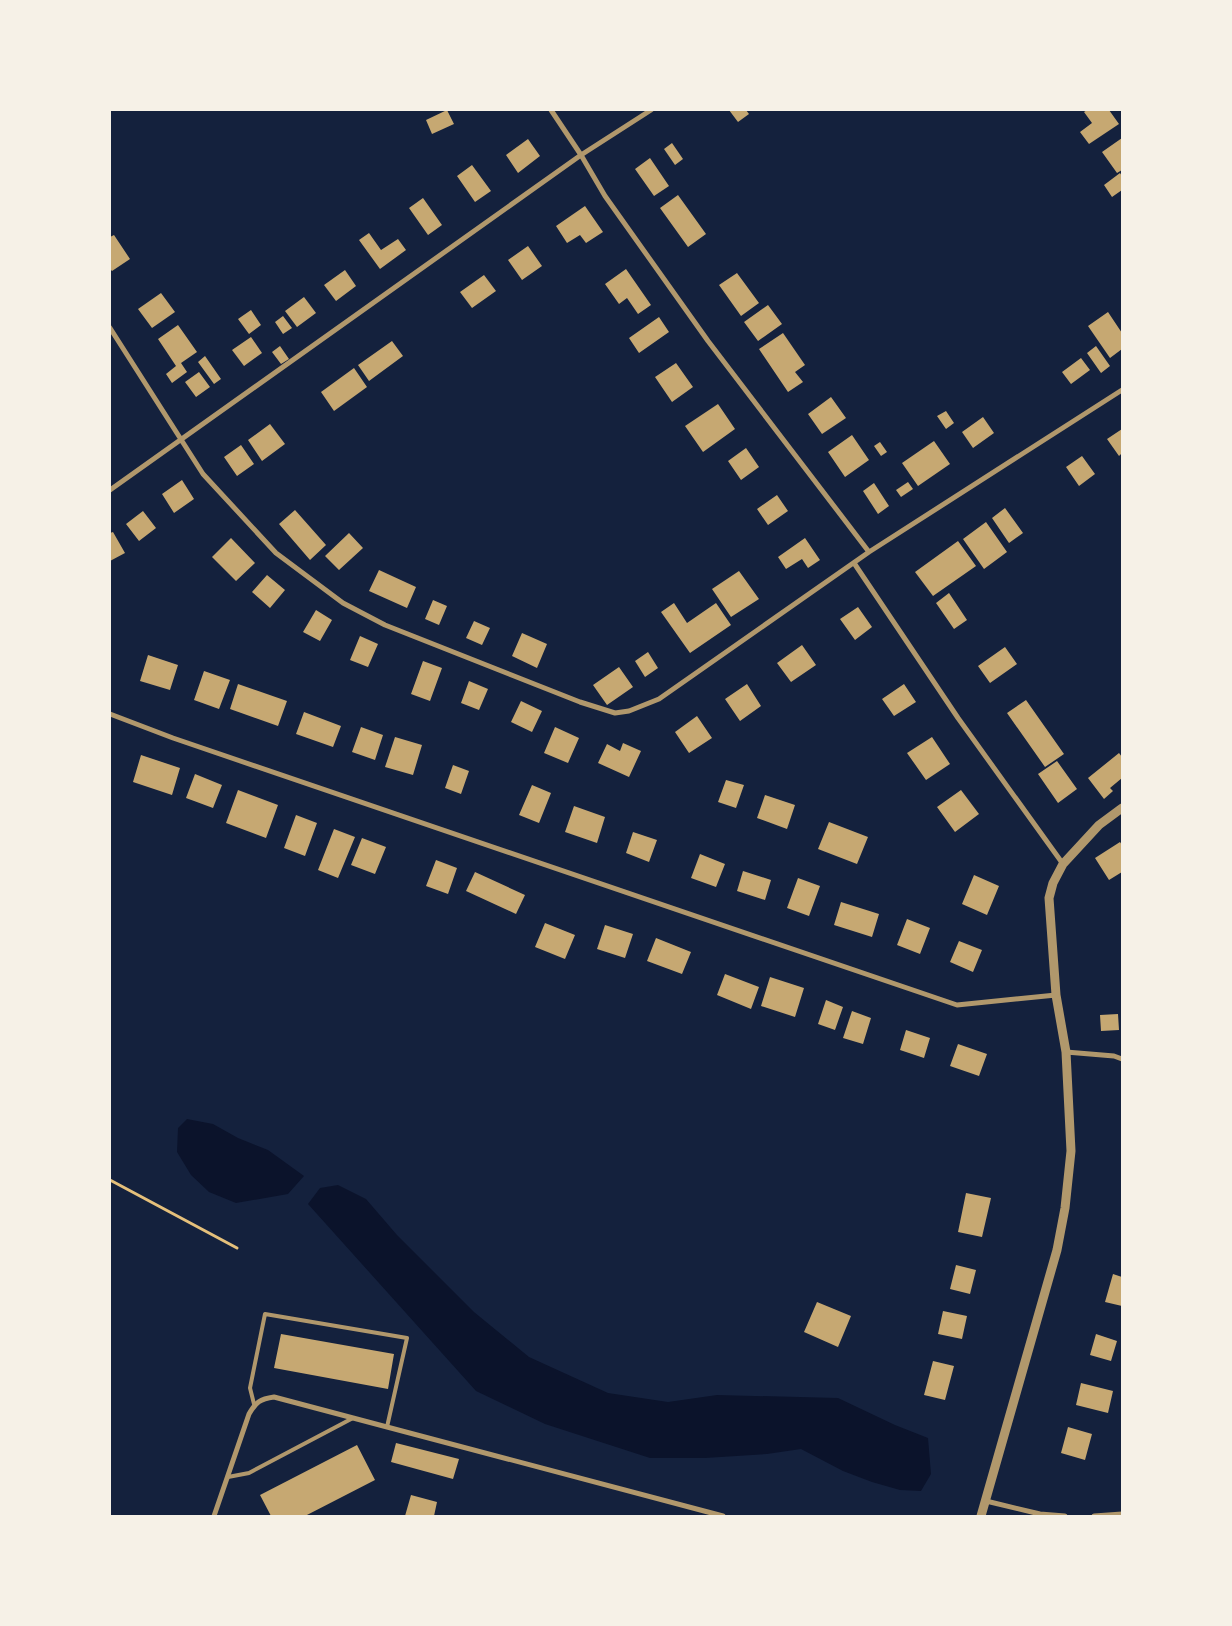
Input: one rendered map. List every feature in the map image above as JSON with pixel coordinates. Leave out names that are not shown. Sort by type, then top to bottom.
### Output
[{"type":"street","points":[[551,110],[582,155],[605,196],[708,342],[870,552]]},
{"type":"street","points":[[110,490],[582,155],[651,110]]},
{"type":"street","points":[[110,328],[147,389],[203,474],[276,553],[343,603],[385,625],[580,702],[615,713],[629,711],[659,699],[870,552],[1122,390]]},
{"type":"street","points":[[854,563],[958,718],[1063,864]]},
{"type":"street","points":[[110,714],[182,741],[957,1005],[1056,995]]},
{"type":"street","points":[[981,1516],[1057,1250],[1065,1208],[1071,1151],[1066,1052],[1056,995],[1049,898],[1053,882],[1063,864],[1099,825],[1122,808]]},
{"type":"street","points":[[1066,1052],[1114,1056],[1122,1059]]},
{"type":"street","points":[[214,1516],[254,1404],[261,1398],[274,1397],[722,1516]]},
{"type":"street","points":[[986,1501],[1040,1514],[1065,1516]]},
{"type":"street","points":[[1094,1516],[1122,1514]]},
{"type":"lane","points":[[254,1404],[250,1388],[265,1314],[407,1338],[387,1427]]},
{"type":"lane","points":[[228,1476],[249,1473],[353,1418]]},
{"type":"path","points":[[110,1180],[237,1248]]},
{"type":"water","points":[[187,1119],[213,1124],[238,1138],[268,1150],[304,1176],[288,1194],[236,1203],[209,1192],[191,1175],[177,1152],[178,1128]]},
{"type":"water","points":[[338,1185],[366,1199],[397,1235],[474,1312],[529,1357],[608,1393],[668,1402],[717,1395],[838,1398],[895,1425],[928,1438],[931,1474],[921,1491],[900,1490],[843,1471],[801,1449],[767,1454],[705,1458],[650,1458],[545,1424],[476,1391],[308,1204],[320,1188]]},
{"type":"building","points":[[447,110],[454,124],[432,134],[426,120]]},
{"type":"building","points":[[729,110],[746,110],[749,114],[738,122]]},
{"type":"building","points":[[1087,110],[1109,110],[1119,124],[1089,144],[1080,132],[1092,123],[1084,112]]},
{"type":"building","points":[[1122,138],[1122,170],[1117,173],[1102,152]]},
{"type":"building","points":[[528,139],[540,156],[518,173],[506,155]]},
{"type":"building","points":[[672,143],[683,159],[675,165],[664,149]]},
{"type":"building","points":[[650,158],[669,186],[654,196],[635,169]]},
{"type":"building","points":[[472,165],[491,191],[475,202],[457,176]]},
{"type":"building","points":[[1120,173],[1122,176],[1122,190],[1112,197],[1104,185]]},
{"type":"building","points":[[678,195],[706,234],[688,247],[660,208]]},
{"type":"building","points":[[423,198],[442,225],[428,235],[409,208]]},
{"type":"building","points":[[585,206],[603,232],[586,243],[580,235],[567,243],[556,226]]},
{"type":"building","points":[[369,233],[381,250],[398,239],[406,250],[380,269],[359,240]]},
{"type":"building","points":[[114,235],[130,259],[112,271],[110,269],[110,237]]},
{"type":"building","points":[[528,246],[542,266],[522,280],[508,260]]},
{"type":"building","points":[[626,269],[651,305],[638,314],[627,298],[619,304],[605,284]]},
{"type":"building","points":[[345,270],[356,286],[336,301],[324,285]]},
{"type":"building","points":[[737,273],[759,303],[741,316],[719,285]]},
{"type":"building","points":[[484,275],[496,291],[472,308],[460,292]]},
{"type":"building","points":[[161,293],[175,312],[152,328],[138,309]]},
{"type":"building","points":[[304,297],[316,313],[297,327],[285,311]]},
{"type":"building","points":[[768,305],[782,324],[758,341],[744,322]]},
{"type":"building","points":[[251,310],[261,325],[249,334],[238,319]]},
{"type":"building","points":[[1108,312],[1122,333],[1122,349],[1110,358],[1088,326]]},
{"type":"building","points":[[283,316],[292,328],[283,334],[275,322]]},
{"type":"building","points":[[659,317],[669,332],[639,353],[629,338]]},
{"type":"building","points":[[178,325],[197,352],[181,363],[187,372],[172,383],[166,374],[176,366],[158,339]]},
{"type":"building","points":[[783,333],[805,365],[795,372],[803,382],[788,392],[759,349]]},
{"type":"building","points":[[251,337],[262,353],[244,366],[232,350]]},
{"type":"building","points":[[392,341],[403,356],[369,381],[358,365]]},
{"type":"building","points":[[280,346],[289,359],[281,364],[272,352]]},
{"type":"building","points":[[1096,346],[1110,366],[1101,373],[1087,353]]},
{"type":"building","points":[[205,356],[221,379],[214,384],[198,362]]},
{"type":"building","points":[[1081,358],[1090,370],[1071,384],[1062,372]]},
{"type":"building","points":[[676,363],[693,387],[672,402],[655,377]]},
{"type":"building","points":[[354,368],[367,387],[334,411],[321,392]]},
{"type":"building","points":[[199,372],[210,387],[196,397],[185,382]]},
{"type":"building","points":[[831,397],[846,418],[822,434],[808,414]]},
{"type":"building","points":[[718,404],[735,429],[703,452],[685,426]]},
{"type":"building","points":[[946,411],[954,423],[946,429],[937,416]]},
{"type":"building","points":[[983,417],[994,433],[973,448],[962,432]]},
{"type":"building","points":[[270,424],[285,444],[262,461],[248,440]]},
{"type":"building","points":[[1122,429],[1122,453],[1119,456],[1107,439]]},
{"type":"building","points":[[852,435],[869,460],[845,477],[828,452]]},
{"type":"building","points":[[934,441],[950,464],[918,486],[902,463]]},
{"type":"building","points":[[880,442],[887,452],[881,456],[874,446]]},
{"type":"building","points":[[241,445],[254,464],[237,476],[224,457]]},
{"type":"building","points":[[746,448],[759,467],[741,480],[728,461]]},
{"type":"building","points":[[1082,456],[1095,474],[1079,486],[1066,467]]},
{"type":"building","points":[[182,480],[194,499],[174,513],[162,494]]},
{"type":"building","points":[[908,482],[913,489],[901,497],[896,490]]},
{"type":"building","points":[[874,483],[889,506],[878,514],[863,491]]},
{"type":"building","points":[[777,495],[788,511],[768,525],[757,509]]},
{"type":"building","points":[[1005,508],[1023,533],[1009,543],[992,518]]},
{"type":"building","points":[[295,510],[326,545],[310,560],[279,524]]},
{"type":"building","points":[[143,511],[156,528],[139,541],[126,524]]},
{"type":"building","points":[[986,522],[1007,552],[984,569],[963,539]]},
{"type":"building","points":[[113,532],[125,553],[110,561],[110,533]]},
{"type":"building","points":[[349,533],[363,548],[339,570],[325,556]]},
{"type":"building","points":[[231,538],[255,563],[236,581],[212,557]]},
{"type":"building","points":[[805,538],[820,560],[808,568],[802,559],[786,569],[778,557]]},
{"type":"building","points":[[958,541],[976,566],[933,596],[915,572]]},
{"type":"building","points":[[379,570],[416,587],[407,608],[369,591]]},
{"type":"building","points":[[739,571],[759,599],[731,617],[712,589]]},
{"type":"building","points":[[267,575],[285,590],[270,608],[252,592]]},
{"type":"building","points":[[949,593],[967,620],[954,629],[936,603]]},
{"type":"building","points":[[433,600],[447,606],[439,625],[425,619]]},
{"type":"building","points":[[674,603],[687,623],[716,603],[731,625],[690,653],[661,612]]},
{"type":"building","points":[[858,607],[872,627],[855,640],[840,619]]},
{"type":"building","points":[[316,610],[332,620],[320,641],[303,632]]},
{"type":"building","points":[[474,621],[490,628],[482,645],[466,638]]},
{"type":"building","points":[[522,633],[547,644],[537,668],[512,656]]},
{"type":"building","points":[[360,636],[378,644],[368,667],[350,660]]},
{"type":"building","points":[[802,645],[816,665],[791,682],[777,663]]},
{"type":"building","points":[[1005,647],[1017,664],[990,683],[978,666]]},
{"type":"building","points":[[648,652],[658,668],[645,677],[635,661]]},
{"type":"building","points":[[148,655],[178,665],[170,690],[140,681]]},
{"type":"building","points":[[423,661],[442,668],[430,701],[411,694]]},
{"type":"building","points":[[619,667],[633,687],[607,705],[593,685]]},
{"type":"building","points":[[204,671],[230,680],[219,709],[194,700]]},
{"type":"building","points":[[469,681],[488,689],[479,710],[461,703]]},
{"type":"building","points":[[238,684],[287,701],[278,726],[230,709]]},
{"type":"building","points":[[747,684],[761,706],[740,721],[725,699]]},
{"type":"building","points":[[904,684],[916,702],[894,716],[882,699]]},
{"type":"building","points":[[1026,700],[1064,754],[1045,767],[1007,713]]},
{"type":"building","points":[[521,701],[542,711],[532,732],[511,722]]},
{"type":"building","points":[[304,712],[341,726],[333,747],[296,734]]},
{"type":"building","points":[[697,716],[712,738],[689,753],[675,732]]},
{"type":"building","points":[[361,727],[383,735],[375,760],[352,752]]},
{"type":"building","points":[[555,727],[579,738],[568,763],[544,753]]},
{"type":"building","points":[[395,737],[422,745],[413,775],[385,767]]},
{"type":"building","points":[[932,737],[950,764],[926,780],[907,753]]},
{"type":"building","points":[[623,743],[641,751],[629,777],[598,763],[607,744],[620,751]]},
{"type":"building","points":[[1119,753],[1122,757],[1122,778],[1110,788],[1113,791],[1104,799],[1088,778]]},
{"type":"building","points":[[141,755],[180,768],[172,795],[133,782]]},
{"type":"building","points":[[1057,761],[1077,789],[1058,803],[1038,774]]},
{"type":"building","points":[[453,765],[469,771],[461,794],[445,788]]},
{"type":"building","points":[[195,774],[222,785],[213,808],[186,798]]},
{"type":"building","points":[[726,780],[744,785],[736,808],[718,802]]},
{"type":"building","points":[[532,785],[551,793],[539,823],[519,815]]},
{"type":"building","points":[[238,790],[278,805],[266,838],[226,823]]},
{"type":"building","points":[[961,790],[979,814],[955,832],[937,807]]},
{"type":"building","points":[[765,795],[795,805],[787,829],[757,818]]},
{"type":"building","points":[[574,806],[605,817],[597,843],[565,832]]},
{"type":"building","points":[[296,815],[317,823],[305,856],[284,848]]},
{"type":"building","points":[[829,822],[868,837],[857,864],[818,849]]},
{"type":"building","points":[[334,829],[355,837],[338,878],[318,870]]},
{"type":"building","points":[[633,832],[657,840],[649,862],[626,853]]},
{"type":"building","points":[[362,838],[386,847],[375,874],[351,865]]},
{"type":"building","points":[[1120,842],[1122,845],[1122,872],[1109,880],[1095,858]]},
{"type":"building","points":[[700,854],[725,864],[716,887],[691,878]]},
{"type":"building","points":[[436,860],[457,868],[448,894],[426,886]]},
{"type":"building","points":[[743,871],[771,880],[765,900],[737,891]]},
{"type":"building","points":[[475,872],[525,895],[516,914],[466,891]]},
{"type":"building","points":[[974,875],[999,886],[987,915],[962,904]]},
{"type":"building","points":[[798,878],[820,886],[809,916],[787,908]]},
{"type":"building","points":[[841,902],[879,914],[872,937],[834,925]]},
{"type":"building","points":[[907,919],[930,928],[920,954],[897,945]]},
{"type":"building","points":[[545,923],[575,935],[565,959],[535,947]]},
{"type":"building","points":[[605,925],[633,934],[625,958],[597,949]]},
{"type":"building","points":[[656,938],[691,952],[682,974],[647,961]]},
{"type":"building","points":[[959,941],[982,950],[973,972],[950,962]]},
{"type":"building","points":[[725,974],[759,987],[751,1009],[717,995]]},
{"type":"building","points":[[770,977],[804,988],[795,1017],[761,1006]]},
{"type":"building","points":[[826,1000],[843,1007],[835,1030],[818,1024]]},
{"type":"building","points":[[852,1011],[871,1018],[863,1044],[843,1038]]},
{"type":"building","points":[[1118,1014],[1119,1030],[1101,1031],[1100,1015]]},
{"type":"building","points":[[906,1030],[930,1038],[924,1058],[900,1050]]},
{"type":"building","points":[[958,1044],[987,1054],[979,1076],[950,1066]]},
{"type":"building","points":[[966,1193],[991,1198],[982,1237],[958,1232]]},
{"type":"building","points":[[956,1265],[976,1270],[970,1294],[950,1289]]},
{"type":"building","points":[[1113,1274],[1122,1277],[1122,1306],[1105,1302]]},
{"type":"building","points":[[817,1302],[851,1316],[838,1347],[804,1332]]},
{"type":"building","points":[[943,1311],[967,1316],[962,1339],[938,1334]]},
{"type":"building","points":[[281,1334],[394,1354],[388,1389],[274,1368]]},
{"type":"building","points":[[1096,1334],[1117,1341],[1111,1361],[1090,1355]]},
{"type":"building","points":[[933,1361],[954,1366],[945,1400],[924,1395]]},
{"type":"building","points":[[1081,1383],[1113,1391],[1108,1413],[1076,1405]]},
{"type":"building","points":[[1068,1427],[1092,1434],[1085,1460],[1061,1453]]},
{"type":"building","points":[[396,1443],[459,1459],[453,1479],[391,1462]]},
{"type":"building","points":[[357,1445],[375,1480],[305,1516],[271,1516],[260,1495]]},
{"type":"building","points":[[411,1495],[437,1502],[434,1516],[405,1516]]}]
